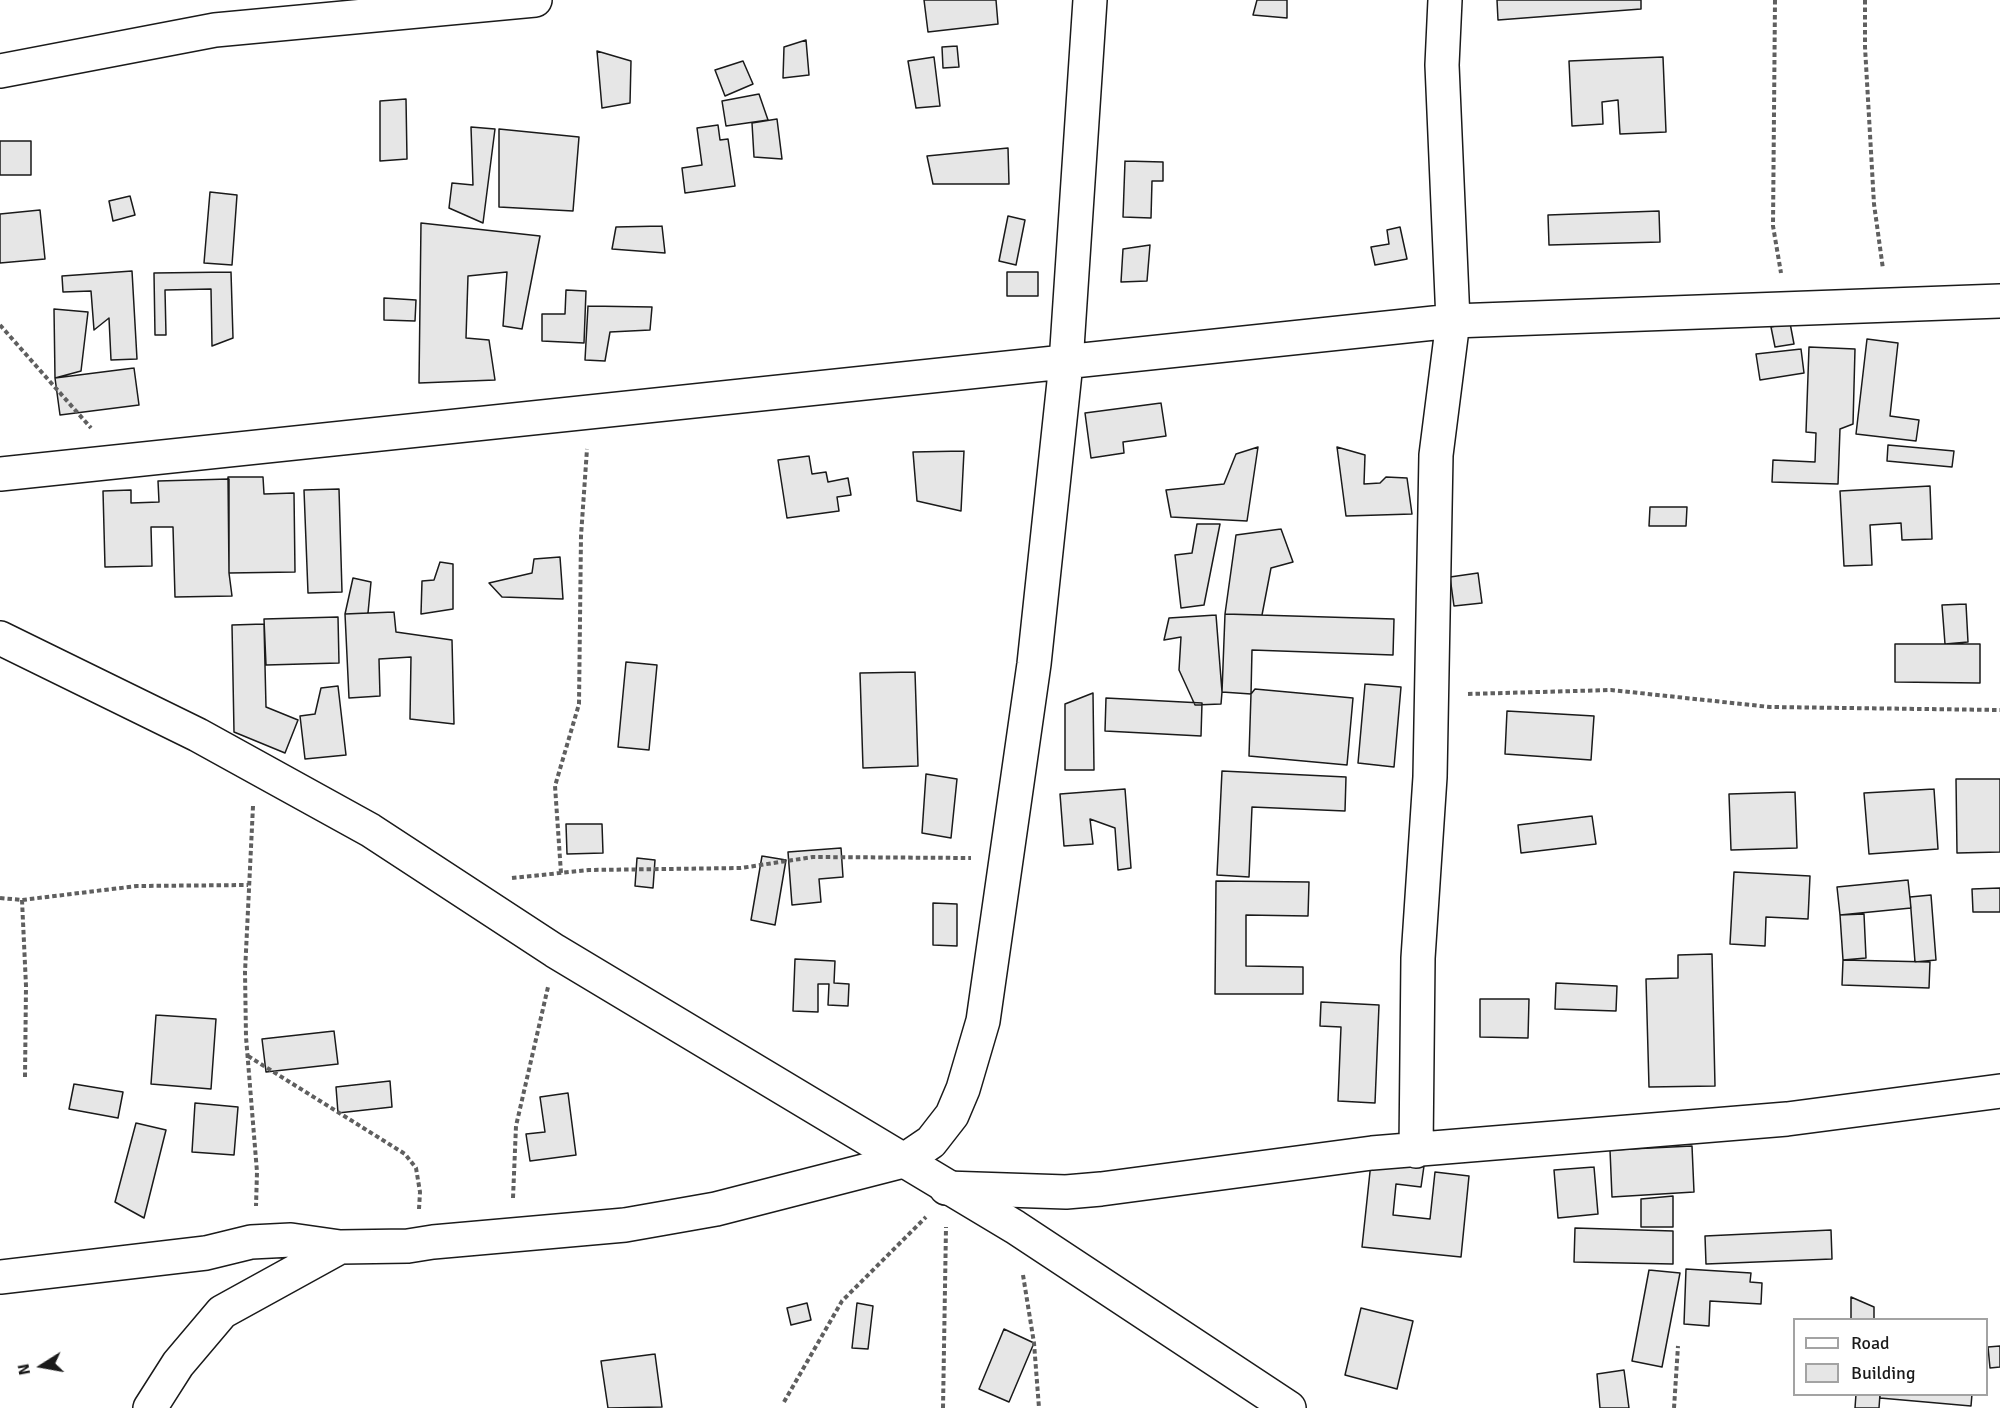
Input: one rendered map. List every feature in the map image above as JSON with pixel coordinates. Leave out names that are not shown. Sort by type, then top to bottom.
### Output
[{"type":"street","points":[[0,71],[215,30],[536,0]]},
{"type":"street","points":[[0,1277],[206,1253],[251,1242],[291,1240],[340,1247],[408,1246],[624,1225],[716,1209],[903,1161],[931,1142],[952,1115],[963,1089],[983,1021],[1034,664],[1066,363],[1090,0]]},
{"type":"street","points":[[1416,1151],[1418,958],[1430,777],[1436,455],[1453,321],[1442,65],[1445,0]]},
{"type":"street","points":[[0,474],[1453,321],[2000,301]]},
{"type":"street","points":[[0,638],[198,735],[370,830],[555,951],[903,1161],[946,1193],[1015,1227],[1289,1408]]},
{"type":"street","points":[[946,1193],[1066,1192],[1101,1189],[1372,1153],[1787,1119],[2000,1091]]},
{"type":"street","points":[[150,1408],[178,1364],[222,1312],[340,1247]]},
{"type":"path","points":[[1775,0],[1773,226],[1787,309]]},
{"type":"path","points":[[1865,0],[1865,47],[1874,204],[1889,305]]},
{"type":"path","points":[[0,325],[71,408],[123,461]]},
{"type":"path","points":[[561,873],[555,786],[579,704],[581,536],[589,413]]},
{"type":"path","points":[[1431,695],[1611,690],[1770,707],[2000,710]]},
{"type":"path","points":[[251,1242],[256,1221],[257,1172],[248,1055],[245,972],[256,767]]},
{"type":"path","points":[[506,878],[561,873],[741,868],[813,857],[1006,858]]},
{"type":"path","points":[[0,898],[22,900],[137,886],[248,885]]},
{"type":"path","points":[[22,900],[26,986],[25,1077]]},
{"type":"path","points":[[512,1235],[516,1126],[540,1027],[555,951]]},
{"type":"path","points":[[248,1055],[412,1161],[419,1180],[419,1218],[408,1246]]},
{"type":"path","points":[[784,1402],[842,1301],[946,1193]]},
{"type":"path","points":[[943,1408],[946,1193]]},
{"type":"path","points":[[1015,1227],[1034,1343],[1039,1408]]},
{"type":"path","points":[[1674,1408],[1678,1346]]},
{"type":"building","points":[[924,0],[996,0],[998,24],[928,32]]},
{"type":"building","points":[[1257,0],[1287,0],[1287,18],[1253,15]]},
{"type":"building","points":[[1497,0],[1641,0],[1641,9],[1498,20]]},
{"type":"building","points":[[806,40],[809,75],[783,78],[784,47]]},
{"type":"building","points":[[957,46],[959,67],[943,68],[942,47]]},
{"type":"building","points":[[597,51],[631,61],[630,103],[602,108]]},
{"type":"building","points":[[934,57],[940,106],[916,108],[908,61]]},
{"type":"building","points":[[1663,57],[1666,132],[1620,134],[1618,100],[1602,102],[1603,124],[1572,126],[1569,61]]},
{"type":"building","points":[[743,61],[753,84],[725,96],[715,70]]},
{"type":"building","points":[[759,94],[768,120],[726,126],[722,101]]},
{"type":"building","points":[[406,99],[407,159],[380,161],[380,101]]},
{"type":"building","points":[[777,119],[782,159],[754,157],[752,123]]},
{"type":"building","points":[[718,125],[720,140],[728,139],[735,186],[685,193],[682,168],[702,165],[697,128]]},
{"type":"building","points":[[471,127],[495,129],[483,223],[449,208],[452,183],[473,185]]},
{"type":"building","points":[[499,129],[579,137],[573,211],[499,207]]},
{"type":"building","points":[[0,141],[31,141],[31,175],[0,175]]},
{"type":"building","points":[[1008,148],[1009,184],[933,184],[927,156]]},
{"type":"building","points":[[1125,161],[1163,162],[1163,181],[1152,181],[1151,218],[1123,217]]},
{"type":"building","points":[[210,192],[237,195],[232,265],[204,263]]},
{"type":"building","points":[[130,196],[135,215],[113,221],[109,201]]},
{"type":"building","points":[[40,210],[45,259],[0,263],[0,214]]},
{"type":"building","points":[[1659,211],[1660,242],[1549,245],[1548,215]]},
{"type":"building","points":[[1008,216],[1025,220],[1016,265],[999,261]]},
{"type":"building","points":[[421,223],[540,236],[522,329],[503,326],[507,272],[468,276],[466,338],[489,340],[495,380],[419,383]]},
{"type":"building","points":[[662,226],[665,253],[612,249],[616,227]]},
{"type":"building","points":[[1400,227],[1407,259],[1375,265],[1371,247],[1389,244],[1387,230]]},
{"type":"building","points":[[1150,245],[1147,281],[1121,282],[1123,249]]},
{"type":"building","points":[[132,271],[137,359],[111,360],[109,318],[94,330],[91,291],[63,292],[62,276]]},
{"type":"building","points":[[231,272],[233,338],[212,346],[211,289],[165,290],[166,335],[155,335],[154,273]]},
{"type":"building","points":[[1007,272],[1038,272],[1038,296],[1007,296]]},
{"type":"building","points":[[566,290],[586,291],[584,343],[542,341],[542,314],[565,314]]},
{"type":"building","points":[[384,298],[416,300],[415,321],[384,320]]},
{"type":"building","points":[[588,306],[652,307],[650,330],[610,332],[605,361],[585,360]]},
{"type":"building","points":[[54,309],[88,312],[81,371],[55,378]]},
{"type":"building","points":[[1790,323],[1794,344],[1775,347],[1771,327]]},
{"type":"building","points":[[1867,339],[1898,343],[1890,416],[1919,420],[1916,441],[1856,434]]},
{"type":"building","points":[[1809,347],[1855,349],[1853,424],[1840,429],[1838,484],[1772,482],[1773,460],[1815,462],[1816,433],[1806,432]]},
{"type":"building","points":[[1801,349],[1804,373],[1760,380],[1756,354]]},
{"type":"building","points":[[134,368],[139,405],[60,415],[55,378]]},
{"type":"building","points":[[1161,403],[1166,436],[1123,442],[1124,453],[1091,458],[1085,413]]},
{"type":"building","points":[[1888,445],[1954,451],[1952,467],[1887,461]]},
{"type":"building","points":[[1258,447],[1247,521],[1171,517],[1166,490],[1224,484],[1236,454]]},
{"type":"building","points":[[1337,447],[1365,455],[1364,484],[1380,483],[1386,477],[1407,478],[1412,514],[1346,516]]},
{"type":"building","points":[[964,451],[961,511],[917,501],[913,452]]},
{"type":"building","points":[[809,456],[812,474],[826,472],[828,482],[848,478],[851,495],[837,497],[839,511],[787,518],[778,460]]},
{"type":"building","points":[[228,477],[263,477],[264,494],[294,493],[295,572],[229,573]]},
{"type":"building","points":[[229,479],[229,573],[232,596],[175,597],[173,527],[151,527],[152,566],[105,567],[103,491],[131,490],[131,503],[159,502],[158,481]]},
{"type":"building","points":[[1930,486],[1932,539],[1902,540],[1901,523],[1870,525],[1872,565],[1844,566],[1840,491]]},
{"type":"building","points":[[339,489],[342,592],[308,593],[304,490]]},
{"type":"building","points":[[1650,507],[1687,507],[1686,526],[1649,526]]},
{"type":"building","points":[[1197,524],[1220,524],[1204,605],[1181,608],[1175,555],[1192,553]]},
{"type":"building","points":[[1281,529],[1293,562],[1271,568],[1262,615],[1225,614],[1236,535]]},
{"type":"building","points":[[560,557],[563,599],[502,597],[489,583],[532,573],[534,559]]},
{"type":"building","points":[[440,562],[453,564],[453,609],[421,614],[422,581],[434,580]]},
{"type":"building","points":[[1478,573],[1482,603],[1454,606],[1450,577]]},
{"type":"building","points":[[353,578],[371,582],[368,613],[345,614]]},
{"type":"building","points":[[1966,604],[1968,642],[1945,644],[1942,605]]},
{"type":"building","points":[[394,612],[396,632],[452,640],[454,724],[410,719],[411,657],[379,659],[380,696],[349,698],[345,614]]},
{"type":"building","points":[[1225,614],[1394,619],[1393,655],[1252,650],[1251,694],[1222,692]]},
{"type":"building","points":[[1216,615],[1221,704],[1195,705],[1179,670],[1181,637],[1164,640],[1169,618]]},
{"type":"building","points":[[338,617],[339,663],[266,665],[264,619]]},
{"type":"building","points":[[264,624],[266,707],[298,720],[285,753],[234,732],[232,625]]},
{"type":"building","points":[[1895,644],[1980,644],[1980,683],[1895,682]]},
{"type":"building","points":[[626,662],[657,665],[649,750],[618,747]]},
{"type":"building","points":[[915,672],[918,766],[863,768],[860,673]]},
{"type":"building","points":[[1365,684],[1401,687],[1394,767],[1358,763]]},
{"type":"building","points":[[338,686],[346,755],[305,759],[300,716],[315,714],[321,688]]},
{"type":"building","points":[[1255,689],[1353,698],[1347,765],[1249,756],[1251,694]]},
{"type":"building","points":[[1093,693],[1094,770],[1065,770],[1065,704]]},
{"type":"building","points":[[1106,698],[1202,703],[1201,736],[1105,731]]},
{"type":"building","points":[[1507,711],[1594,716],[1591,760],[1505,754]]},
{"type":"building","points":[[1222,771],[1346,777],[1345,811],[1252,807],[1249,877],[1217,875]]},
{"type":"building","points":[[926,774],[957,779],[951,838],[922,833]]},
{"type":"building","points":[[1956,779],[2000,779],[2000,852],[1957,853]]},
{"type":"building","points":[[1125,789],[1131,868],[1118,870],[1115,828],[1090,819],[1093,844],[1064,846],[1060,794]]},
{"type":"building","points":[[1934,789],[1938,849],[1869,854],[1864,793]]},
{"type":"building","points":[[1795,792],[1797,848],[1731,850],[1729,794]]},
{"type":"building","points":[[1592,816],[1596,844],[1521,853],[1518,825]]},
{"type":"building","points":[[566,824],[602,824],[603,853],[567,854]]},
{"type":"building","points":[[841,848],[843,877],[819,879],[821,902],[792,905],[788,852]]},
{"type":"building","points":[[762,856],[786,860],[775,925],[751,920]]},
{"type":"building","points":[[637,858],[655,860],[653,888],[635,886]]},
{"type":"building","points":[[1734,872],[1810,876],[1808,919],[1766,917],[1765,946],[1730,944]]},
{"type":"building","points":[[1908,880],[1911,908],[1840,915],[1837,887]]},
{"type":"building","points":[[1216,881],[1309,882],[1308,916],[1246,915],[1246,966],[1303,967],[1303,994],[1215,994]]},
{"type":"building","points":[[2000,888],[2000,912],[1973,912],[1972,889]]},
{"type":"building","points":[[1931,895],[1936,960],[1915,962],[1910,897]]},
{"type":"building","points":[[933,903],[957,904],[957,946],[933,945]]},
{"type":"building","points":[[1864,914],[1866,958],[1843,960],[1840,915]]},
{"type":"building","points":[[1712,954],[1715,1086],[1649,1087],[1646,979],[1678,978],[1678,955]]},
{"type":"building","points":[[795,959],[835,961],[834,983],[849,984],[848,1006],[828,1005],[829,984],[818,984],[818,1012],[793,1011]]},
{"type":"building","points":[[1843,960],[1930,962],[1929,988],[1842,985]]},
{"type":"building","points":[[1556,983],[1617,986],[1616,1011],[1555,1009]]},
{"type":"building","points":[[1480,999],[1529,999],[1528,1038],[1480,1037]]},
{"type":"building","points":[[1321,1002],[1379,1005],[1375,1103],[1338,1101],[1341,1027],[1320,1026]]},
{"type":"building","points":[[156,1015],[216,1019],[211,1089],[151,1084]]},
{"type":"building","points":[[334,1031],[338,1064],[266,1072],[262,1039]]},
{"type":"building","points":[[390,1081],[392,1107],[338,1113],[336,1087]]},
{"type":"building","points":[[74,1084],[123,1092],[118,1118],[69,1109]]},
{"type":"building","points":[[568,1093],[576,1155],[530,1161],[526,1134],[545,1132],[540,1097]]},
{"type":"building","points":[[195,1103],[238,1107],[234,1155],[192,1152]]},
{"type":"building","points":[[136,1123],[166,1130],[144,1218],[115,1202]]},
{"type":"building","points":[[1692,1146],[1694,1192],[1612,1197],[1610,1150]]},
{"type":"building","points":[[1372,1153],[1425,1159],[1421,1187],[1396,1184],[1393,1215],[1430,1219],[1435,1172],[1469,1176],[1461,1257],[1362,1247]]},
{"type":"building","points":[[1594,1167],[1598,1214],[1558,1218],[1554,1170]]},
{"type":"building","points":[[1673,1196],[1673,1227],[1641,1227],[1641,1199]]},
{"type":"building","points":[[1575,1228],[1673,1231],[1673,1264],[1574,1262]]},
{"type":"building","points":[[1831,1230],[1832,1259],[1706,1264],[1705,1236]]},
{"type":"building","points":[[1686,1269],[1751,1273],[1750,1282],[1762,1283],[1761,1304],[1710,1301],[1709,1326],[1684,1324]]},
{"type":"building","points":[[1649,1270],[1680,1273],[1662,1367],[1632,1361]]},
{"type":"building","points":[[1851,1297],[1874,1307],[1874,1318],[1851,1318]]},
{"type":"building","points":[[807,1303],[811,1320],[791,1325],[787,1308]]},
{"type":"building","points":[[857,1303],[873,1306],[868,1349],[852,1348]]},
{"type":"building","points":[[1361,1308],[1413,1321],[1397,1389],[1345,1375]]},
{"type":"building","points":[[1004,1329],[1034,1343],[1009,1402],[979,1389]]},
{"type":"building","points":[[2000,1346],[2000,1367],[1990,1368],[1988,1347]]},
{"type":"building","points":[[655,1354],[662,1407],[608,1408],[601,1361]]},
{"type":"building","points":[[1624,1370],[1629,1408],[1600,1408],[1597,1374]]},
{"type":"building","points":[[1856,1396],[1880,1396],[1879,1408],[1855,1408]]},
{"type":"building","points":[[1880,1396],[1972,1396],[1971,1406],[1880,1398]]}]
